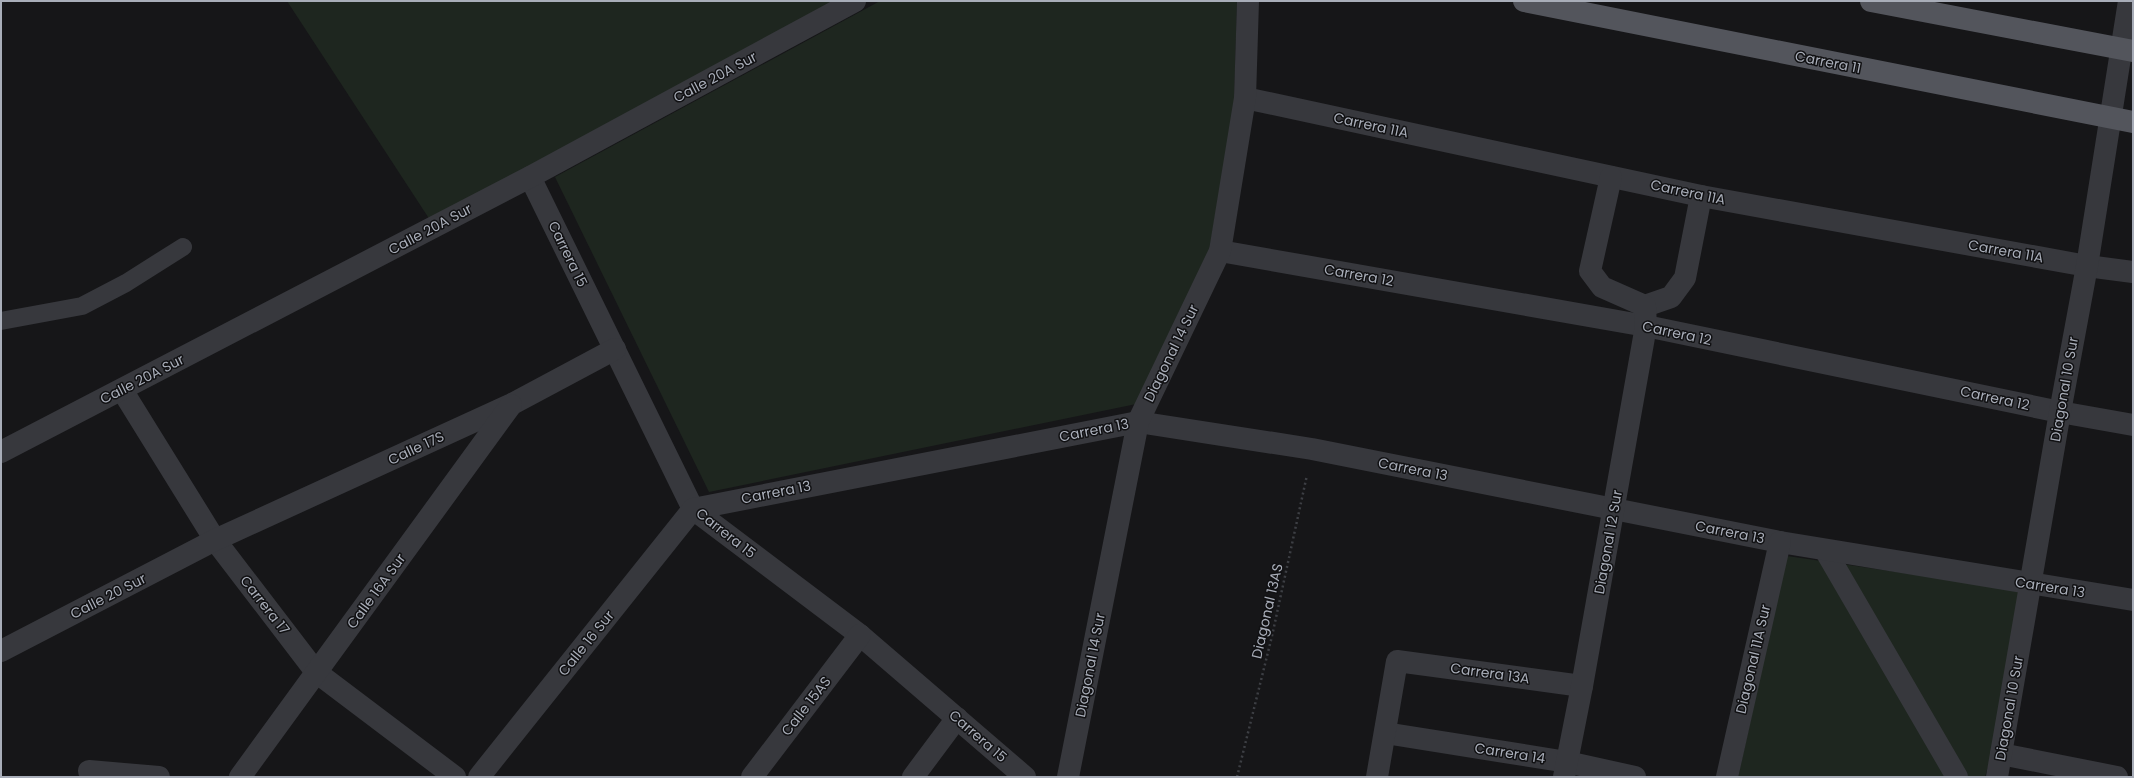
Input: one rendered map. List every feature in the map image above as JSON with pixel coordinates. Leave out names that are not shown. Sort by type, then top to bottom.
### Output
[{"type":"main road","name":"Carrera 11","points":[[1524,1],[2133,122]]},
{"type":"main road","points":[[1871,1],[1929,7],[2127,50]]},
{"type":"street","name":"Calle 20A Sur","points":[[1,452],[530,177],[855,1]]},
{"type":"street","name":"Diagonal 14 Sur","points":[[1068,777],[1138,422],[1220,251],[1245,98],[1248,1]]},
{"type":"street","name":"Diagonal 10 Sur","points":[[1997,777],[2006,755],[2030,584],[2060,412],[2088,266],[2110,118],[2127,50],[2129,1]]},
{"type":"street","name":"Carrera 11A","points":[[1245,98],[1701,196],[2088,266],[2133,272]]},
{"type":"street","name":"Carrera 15","points":[[530,177],[693,509],[860,635],[1024,777]]},
{"type":"street","points":[[1611,177],[1590,271],[1602,287],[1646,316],[1671,297],[1685,278],[1701,196]]},
{"type":"street","name":"Carrera 12","points":[[1220,251],[1646,316],[2060,412],[2133,425]]},
{"type":"street","name":"Diagonal 12 Sur","points":[[1565,769],[1582,686],[1614,510],[1646,316]]},
{"type":"street","name":"Calle 17S","points":[[215,540],[512,404],[615,348]]},
{"type":"street","name":"Carrera 17","points":[[122,390],[215,540],[316,672],[455,777]]},
{"type":"street","name":"Calle 16A Sur","points":[[240,777],[512,404]]},
{"type":"street","name":"Carrera 13","points":[[693,509],[1138,422],[1312,449],[1780,542],[2133,600]]},
{"type":"street","name":"Calle 16 Sur","points":[[479,777],[693,509]]},
{"type":"street","name":"Calle 20 Sur","points":[[1,652],[215,540]]},
{"type":"street","name":"Diagonal 11A Sur","points":[[1727,777],[1780,542]]},
{"type":"street","points":[[1825,550],[1957,777]]},
{"type":"street","name":"Calle 15AS","points":[[752,777],[860,635]]},
{"type":"street","name":"Carrera 13A","points":[[1385,733],[1397,661],[1582,686]]},
{"type":"street","points":[[913,777],[957,718]]},
{"type":"street","points":[[1377,777],[1385,733]]},
{"type":"street","name":"Carrera 14","points":[[1385,733],[1565,769],[1635,777]]},
{"type":"street","points":[[2006,755],[2023,777]]},
{"type":"street","points":[[2006,755],[2117,777]]},
{"type":"street","points":[[84,775],[159,777]]},
{"type":"lane","points":[[1,321],[82,306],[126,283],[183,247]]},
{"type":"path","name":"Diagonal 13AS","points":[[1236,777],[1272,636],[1312,449]]},
{"type":"shaded area","points":[[287,1],[838,1],[430,220]]},
{"type":"shaded area","points":[[880,1],[1237,1],[1234,103],[1210,247],[1146,402],[709,492],[555,177]]},
{"type":"shaded area","points":[[1787,556],[2020,590],[1995,742],[1985,777],[1738,777]]}]
